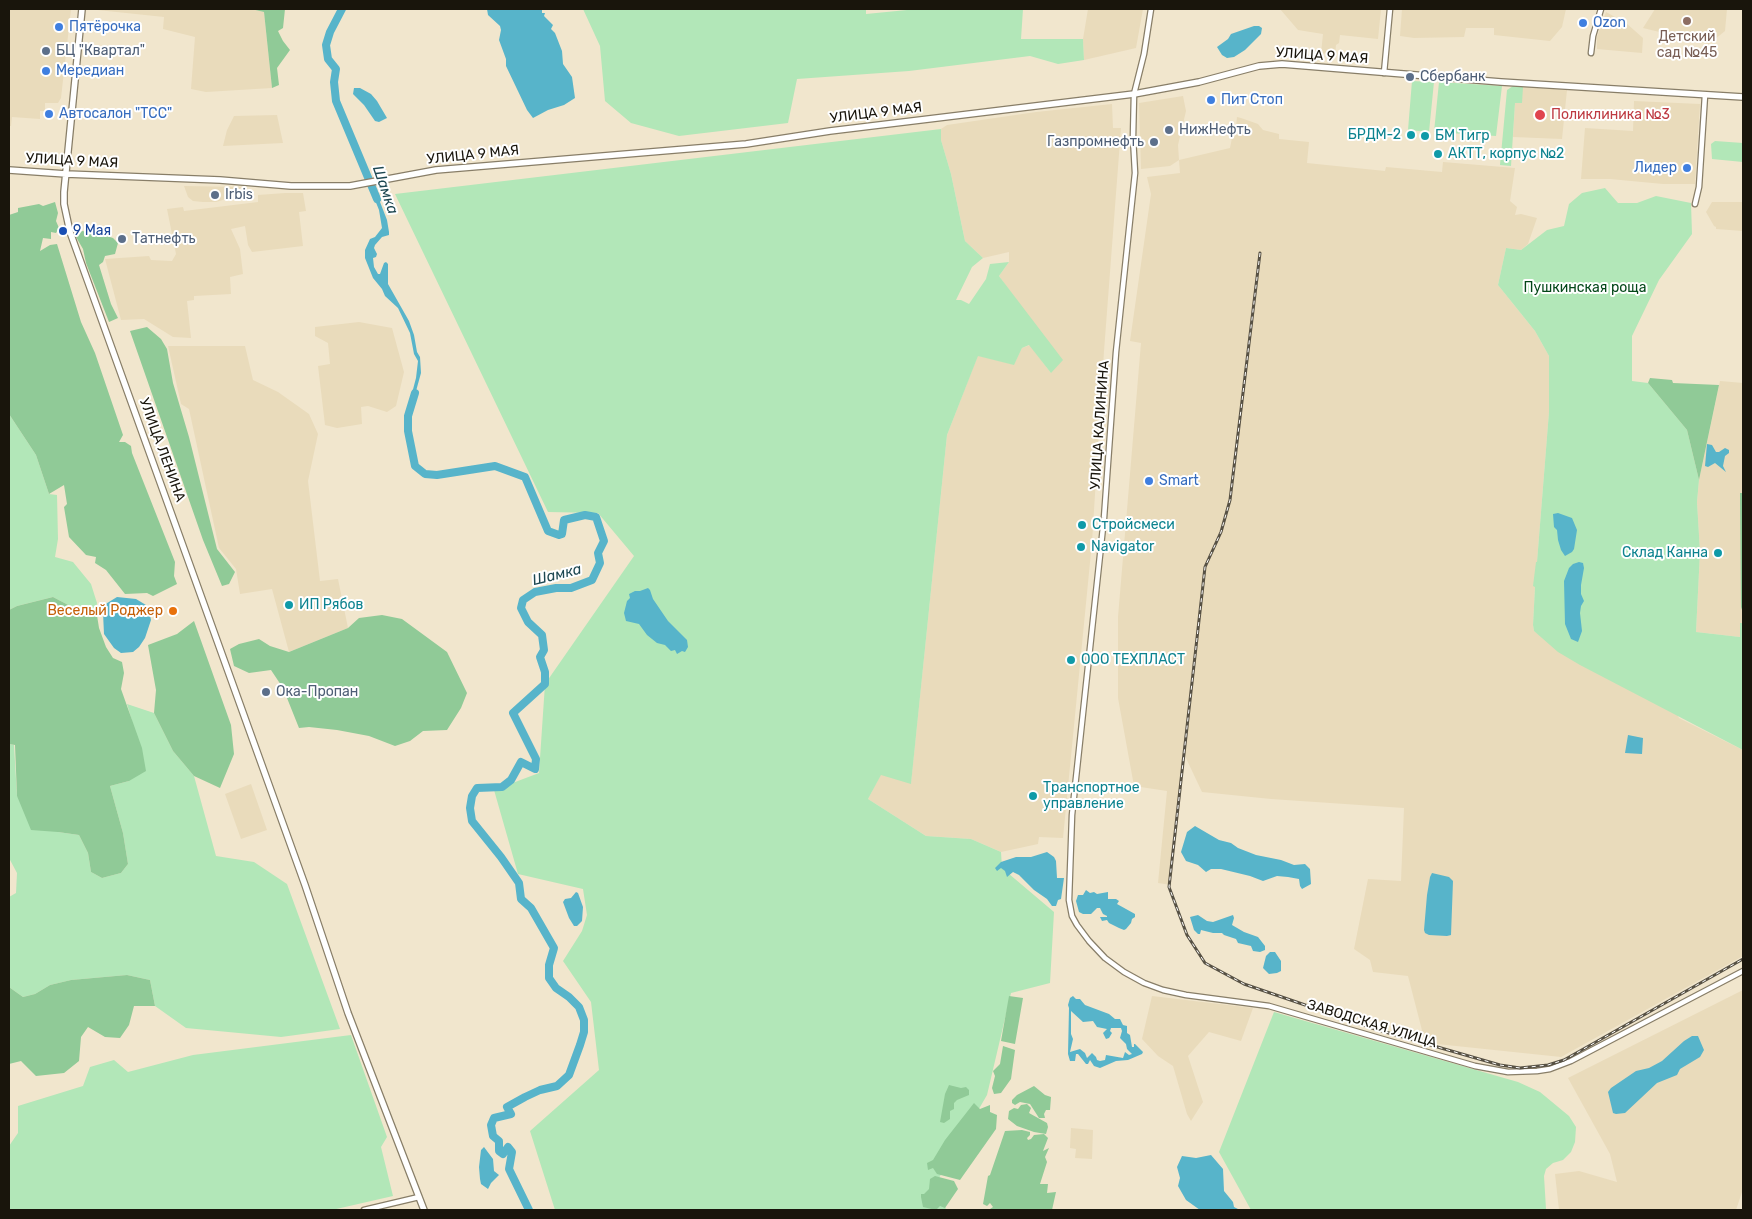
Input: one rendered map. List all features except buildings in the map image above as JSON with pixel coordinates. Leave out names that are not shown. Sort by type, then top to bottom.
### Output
[{"type":"main road","name":"УЛИЦА ЛЕНИНА","points":[[82,9],[64,204],[70,232],[305,887],[348,1013],[424,1210]]},
{"type":"main road","name":"УЛИЦА 9 МАЯ","points":[[9,170],[220,180],[291,186],[365,184],[436,170],[746,144],[828,131],[1134,94],[1199,82],[1269,64],[1294,64],[1743,98]]},
{"type":"street","name":"УЛИЦА КАЛИНИНА","points":[[1071,844],[1079,741],[1104,518],[1116,352],[1135,173],[1132,138],[1134,94],[1144,54],[1151,9]]},
{"type":"street","points":[[1384,72],[1390,9]]},
{"type":"street","points":[[1591,53],[1601,9]]},
{"type":"street","points":[[1695,204],[1699,187],[1705,95]]},
{"type":"street","name":"ЗАВОДСКАЯ УЛИЦА","points":[[1071,844],[1069,900],[1072,916],[1089,941],[1105,958],[1124,972],[1163,990],[1289,1011],[1495,1070],[1537,1071],[1566,1064],[1743,971]]},
{"type":"street","points":[[364,1210],[419,1197]]},
{"type":"shaded area","points":[[9,9],[71,9],[61,98],[58,103],[45,103],[45,111],[40,111],[40,119],[12,117],[11,126],[9,126]]},
{"type":"shaded area","points":[[88,9],[251,9],[264,12],[272,88],[206,92],[191,89],[195,37],[163,29],[164,17]]},
{"type":"shaded area","points":[[1088,9],[1143,9],[1136,48],[1084,60],[1083,39]]},
{"type":"shaded area","points":[[1280,9],[1381,9],[1378,39],[1340,35],[1335,55],[1321,53],[1323,34],[1298,30]]},
{"type":"shaded area","points":[[1402,9],[1566,9],[1562,27],[1550,41],[1494,35],[1494,28],[1466,28],[1464,37],[1414,38],[1400,36]]},
{"type":"shaded area","name":"Детский сад №45","points":[[1655,9],[1727,9],[1725,31],[1709,44],[1643,28]]},
{"type":"shaded area","points":[[1606,12],[1626,23],[1643,38],[1642,53],[1597,49],[1597,37]]},
{"type":"shaded area","name":"Поликлиника №3","points":[[1516,86],[1567,90],[1562,139],[1513,137]]},
{"type":"shaded area","points":[[1183,96],[1186,111],[1178,145],[1179,160],[1170,166],[1141,169],[1139,103]]},
{"type":"shaded area","points":[[1634,101],[1700,104],[1695,184],[1581,179],[1585,128],[1633,131]]},
{"type":"shaded area","points":[[1112,104],[1113,128],[1121,128],[1092,542],[1063,838],[1039,837],[1038,844],[1001,852],[971,839],[926,836],[868,799],[881,774],[911,783],[947,435],[978,355],[1014,364],[1022,348],[1030,345],[1051,373],[1016,300],[999,276],[1009,262],[1009,252],[983,258],[965,241],[951,174],[941,140],[941,129],[947,125],[1036,112]]},
{"type":"shaded area","points":[[277,115],[283,143],[223,146],[227,130],[234,116]]},
{"type":"shaded area","points":[[1237,117],[1258,124],[1263,130],[1279,134],[1279,139],[1309,142],[1307,163],[1385,171],[1386,167],[1442,172],[1443,162],[1515,168],[1510,201],[1517,207],[1515,215],[1521,214],[1537,218],[1528,244],[1521,250],[1506,248],[1498,285],[1535,331],[1549,356],[1549,412],[1535,587],[1534,631],[1677,714],[1679,718],[1743,750],[1743,956],[1561,1057],[1437,1044],[1424,1038],[1408,976],[1373,972],[1370,960],[1354,949],[1368,879],[1401,881],[1404,808],[1271,799],[1202,792],[1185,756],[1171,885],[1158,883],[1167,791],[1134,786],[1118,698],[1118,617],[1141,343],[1130,341],[1151,194],[1147,177],[1180,173],[1179,160],[1230,148],[1232,138],[1235,135]]},
{"type":"shaded area","points":[[184,186],[241,187],[238,192],[229,198],[216,202],[203,202],[193,201],[188,197]]},
{"type":"shaded area","points":[[303,193],[306,211],[299,212],[303,246],[252,252],[248,245],[245,226],[231,229],[240,249],[243,274],[230,277],[231,294],[194,296],[194,300],[187,301],[191,338],[173,337],[144,319],[121,320],[105,259],[149,256],[151,260],[172,261],[176,254],[167,209],[183,207],[184,211],[258,202],[258,195]]},
{"type":"shaded area","points":[[1712,202],[1743,202],[1743,231],[1716,229],[1706,212]]},
{"type":"shaded area","points":[[359,322],[392,328],[404,372],[396,406],[387,412],[368,406],[361,407],[362,424],[337,428],[325,425],[318,366],[330,364],[328,343],[315,336],[315,327]]},
{"type":"shaded area","points":[[168,346],[245,346],[253,380],[278,392],[309,414],[318,434],[308,481],[320,581],[338,579],[348,628],[289,652],[272,589],[240,594],[236,569],[219,548],[189,409],[181,404]]},
{"type":"shaded area","points":[[1720,381],[1743,383],[1743,623],[1740,623],[1740,637],[1696,632],[1700,552],[1697,502],[1699,480]]},
{"type":"shaded area","points":[[251,784],[267,830],[241,839],[225,794]]},
{"type":"shaded area","points":[[1743,990],[1743,1189],[1736,1210],[1559,1210],[1555,1174],[1579,1171],[1617,1182],[1610,1154],[1568,1078]]},
{"type":"shaded area","points":[[1152,996],[1253,1008],[1241,1041],[1209,1032],[1188,1056],[1203,1102],[1191,1121],[1187,1114],[1173,1066],[1158,1056],[1142,1039]]},
{"type":"shaded area","points":[[1071,1128],[1093,1130],[1092,1159],[1075,1158],[1076,1149],[1070,1148]]},
{"type":"green space","points":[[251,9],[285,9],[283,28],[278,31],[290,50],[277,68],[279,85],[272,88],[264,12]]},
{"type":"green space","points":[[583,9],[866,9],[866,14],[917,9],[1023,9],[1021,39],[1083,39],[1084,60],[1058,64],[1030,56],[909,71],[797,79],[788,123],[679,136],[631,123],[605,101],[600,46]]},
{"type":"green space","points":[[1412,81],[1434,82],[1429,132],[1408,130]]},
{"type":"green space","points":[[1439,82],[1502,86],[1496,136],[1434,132]]},
{"type":"green space","points":[[1513,86],[1523,87],[1522,103],[1515,103],[1511,166],[1500,165],[1507,90]]},
{"type":"green space","points":[[941,129],[941,140],[951,174],[965,241],[983,258],[972,267],[956,300],[969,304],[986,279],[990,264],[1009,262],[999,276],[1063,360],[1051,373],[1029,345],[1022,348],[1014,365],[978,356],[947,435],[911,784],[881,775],[868,799],[926,836],[971,839],[1001,852],[1002,868],[1054,912],[1050,983],[1011,993],[987,1095],[928,1197],[944,1202],[946,1210],[555,1210],[530,1131],[599,1070],[591,1002],[563,961],[582,931],[587,915],[583,889],[518,874],[494,790],[539,773],[545,684],[634,556],[598,513],[548,512],[395,194]]},
{"type":"green space","points":[[1715,141],[1743,143],[1743,162],[1712,159],[1711,144]]},
{"type":"green space","name":"Пушкинская роща","points":[[1605,188],[1618,203],[1637,203],[1656,196],[1691,203],[1692,234],[1659,280],[1632,336],[1632,381],[1648,383],[1687,430],[1699,480],[1697,502],[1700,552],[1696,632],[1740,637],[1740,623],[1743,623],[1743,750],[1580,665],[1558,652],[1534,631],[1535,587],[1533,586],[1537,562],[1549,412],[1549,356],[1535,331],[1498,285],[1506,248],[1521,250],[1547,230],[1564,226],[1569,204],[1582,193]]},
{"type":"green space","points":[[55,202],[58,213],[56,221],[59,228],[56,233],[51,232],[51,239],[43,238],[40,251],[50,245],[57,244],[81,322],[95,353],[123,435],[119,442],[125,442],[131,446],[132,453],[175,562],[174,576],[177,584],[153,596],[147,593],[125,594],[106,570],[95,563],[96,557],[86,555],[69,537],[64,507],[67,504],[64,485],[49,494],[36,455],[9,414],[9,215],[18,212],[18,208],[39,204],[43,206]]},
{"type":"green space","points":[[95,229],[100,234],[113,238],[118,243],[115,254],[105,256],[103,262],[99,265],[111,304],[118,318],[109,322],[86,263],[83,249],[76,237],[82,231],[90,232]]},
{"type":"green space","points":[[147,327],[161,339],[167,349],[173,383],[189,437],[217,549],[235,572],[229,584],[222,586],[203,540],[130,331]]},
{"type":"green space","points":[[1650,378],[1672,380],[1673,383],[1719,385],[1699,480],[1687,430],[1648,383]]},
{"type":"green space","points":[[9,414],[36,455],[49,494],[57,495],[58,539],[55,557],[73,562],[91,584],[97,603],[96,609],[74,608],[53,597],[17,606],[9,610]]},
{"type":"green space","points":[[1740,493],[1743,493],[1743,613],[1741,607]]},
{"type":"green space","points":[[53,597],[74,608],[96,609],[99,628],[106,647],[113,658],[122,662],[124,673],[121,689],[142,748],[146,771],[129,781],[110,786],[123,833],[128,864],[121,873],[102,878],[91,872],[88,853],[79,835],[31,830],[17,796],[15,745],[9,744],[9,610],[17,606]]},
{"type":"green space","points":[[382,615],[402,619],[447,652],[467,693],[461,708],[447,730],[423,731],[410,741],[395,746],[369,736],[337,730],[309,727],[299,728],[283,688],[271,670],[249,673],[234,666],[230,649],[239,644],[259,639],[270,646],[289,652],[348,628],[359,618]]},
{"type":"green space","points":[[194,621],[231,725],[234,754],[220,788],[194,776],[173,751],[154,713],[156,690],[148,645],[177,634]]},
{"type":"green space","points":[[127,704],[154,713],[173,751],[194,776],[216,856],[254,862],[287,884],[340,1029],[281,1037],[186,1028],[155,1006],[150,980],[127,975],[71,980],[50,985],[35,994],[23,997],[9,987],[9,897],[16,893],[17,873],[9,858],[9,744],[14,745],[17,796],[58,832],[79,835],[88,853],[91,872],[102,878],[121,873],[128,864],[123,833],[110,786],[129,781],[132,721]]},
{"type":"green space","points":[[127,975],[150,980],[155,1006],[134,1006],[129,1025],[120,1038],[105,1037],[88,1027],[81,1037],[79,1061],[64,1073],[36,1076],[21,1061],[9,1064],[9,987],[23,997],[35,994],[50,985],[71,980]]},
{"type":"green space","points":[[1009,996],[1023,998],[1015,1044],[1001,1041]]},
{"type":"green space","points":[[1274,1012],[1518,1082],[1540,1092],[1569,1116],[1576,1127],[1575,1142],[1571,1152],[1563,1160],[1553,1163],[1546,1169],[1544,1176],[1546,1209],[1555,1210],[1251,1210],[1219,1152]]},
{"type":"green space","points":[[351,1035],[387,1137],[381,1147],[393,1196],[332,1210],[9,1210],[9,1146],[18,1133],[18,1106],[83,1086],[90,1067],[114,1060],[128,1072],[193,1055]]},
{"type":"green space","points":[[1003,1046],[1015,1050],[1011,1079],[1001,1093],[994,1094],[992,1088],[995,1076],[993,1071],[1000,1064]]},
{"type":"green space","points":[[949,1085],[961,1088],[966,1087],[969,1090],[969,1095],[954,1103],[954,1109],[950,1111],[950,1119],[944,1123],[940,1122],[945,1094]]},
{"type":"green space","points":[[1034,1086],[1045,1095],[1051,1097],[1050,1110],[1046,1110],[1045,1118],[1039,1118],[1030,1104],[1020,1102],[1015,1105],[1012,1103],[1012,1100],[1017,1095]]},
{"type":"green space","points":[[974,1103],[980,1109],[990,1105],[990,1112],[997,1115],[996,1129],[960,1180],[937,1174],[933,1168],[928,1170],[927,1163],[933,1160],[945,1140]]},
{"type":"green space","points":[[1027,1104],[1031,1108],[1029,1113],[1047,1123],[1046,1134],[1017,1126],[1008,1119],[1009,1111]]},
{"type":"green space","points":[[1022,1130],[1030,1132],[1028,1140],[1034,1135],[1044,1134],[1048,1138],[1043,1151],[1049,1148],[1045,1157],[1047,1162],[1040,1184],[1048,1184],[1047,1193],[1056,1192],[1052,1210],[982,1210],[993,1207],[990,1203],[987,1206],[983,1204],[988,1176],[990,1175],[1005,1131]]},
{"type":"green space","points":[[935,1176],[954,1181],[958,1189],[945,1208],[940,1206],[936,1210],[923,1207],[921,1197],[921,1194],[924,1194],[929,1189],[930,1179]]},
{"type":"water","points":[[487,9],[542,9],[542,13],[545,13],[544,16],[553,25],[551,29],[555,33],[562,51],[563,64],[572,77],[575,98],[564,105],[548,110],[533,118],[527,110],[506,66],[506,59],[499,40],[500,26],[488,15]]},
{"type":"water","points":[[1254,26],[1262,28],[1261,34],[1245,50],[1234,57],[1227,58],[1222,55],[1217,47],[1228,39],[1231,34]]},
{"type":"water","points":[[354,88],[360,88],[371,94],[387,118],[379,122],[375,121],[364,105],[353,94]]},
{"type":"water","points":[[375,189],[387,220],[389,235],[382,237],[375,245],[374,248],[377,254],[373,258],[374,267],[378,274],[380,274],[384,263],[388,264],[388,284],[409,321],[420,357],[421,373],[413,402],[411,397],[418,361],[414,354],[410,333],[398,308],[385,296],[373,278],[365,258],[365,250],[370,239],[375,237],[382,228],[379,210],[371,190]]},
{"type":"water","points":[[1707,444],[1712,445],[1716,452],[1725,448],[1729,450],[1729,453],[1725,456],[1723,466],[1726,472],[1715,463],[1708,467],[1705,466]]},
{"type":"water","points":[[1558,513],[1572,518],[1577,530],[1574,549],[1565,556],[1561,550],[1557,530],[1554,527],[1553,514]]},
{"type":"water","points":[[1579,562],[1583,563],[1584,568],[1581,594],[1584,601],[1580,613],[1582,631],[1578,642],[1571,639],[1565,624],[1564,581],[1569,568]]},
{"type":"water","points":[[648,588],[668,621],[687,640],[688,647],[685,652],[682,651],[677,654],[675,650],[671,651],[665,645],[657,643],[647,635],[639,624],[626,621],[624,613],[627,601],[630,598],[629,594]]},
{"type":"water","points":[[117,597],[136,599],[146,605],[149,610],[151,620],[145,638],[133,652],[121,653],[114,648],[104,634],[104,605]]},
{"type":"water","points":[[1628,735],[1643,738],[1642,754],[1625,753]]},
{"type":"water","points":[[1195,826],[1219,840],[1231,843],[1256,855],[1281,860],[1294,865],[1305,864],[1310,869],[1311,884],[1302,889],[1299,879],[1288,877],[1277,876],[1263,881],[1221,869],[1211,869],[1206,872],[1198,865],[1186,861],[1181,852],[1187,832]]},
{"type":"water","points":[[1047,852],[1056,861],[1057,878],[1064,878],[1061,899],[1058,900],[1056,906],[1052,906],[1047,899],[1034,890],[1019,875],[1013,872],[1007,877],[1005,871],[1001,868],[997,871],[995,868],[1001,862],[1016,857],[1031,857]]},
{"type":"water","points":[[1432,873],[1449,877],[1453,881],[1451,935],[1429,935],[1424,930],[1427,895]]},
{"type":"water","points":[[1086,890],[1097,894],[1108,892],[1108,899],[1119,901],[1117,904],[1135,914],[1135,917],[1124,930],[1109,923],[1107,920],[1102,921],[1100,917],[1107,916],[1103,914],[1100,908],[1097,908],[1091,914],[1079,912],[1076,901],[1078,895],[1083,895]]},
{"type":"water","points":[[576,892],[583,907],[582,921],[577,926],[574,926],[563,902],[565,899],[571,898]]},
{"type":"water","points":[[1198,915],[1207,921],[1213,922],[1233,915],[1232,925],[1258,937],[1265,946],[1265,950],[1260,952],[1253,951],[1251,946],[1238,943],[1236,939],[1222,933],[1201,930],[1200,934],[1198,934],[1194,930],[1190,917]]},
{"type":"water","points":[[1270,952],[1275,952],[1281,961],[1281,971],[1277,973],[1269,974],[1263,968],[1266,956]]},
{"type":"water","points":[[1073,996],[1076,999],[1080,999],[1085,1005],[1109,1014],[1115,1019],[1120,1019],[1123,1025],[1127,1026],[1127,1033],[1130,1035],[1132,1047],[1135,1044],[1143,1052],[1142,1054],[1128,1060],[1116,1061],[1100,1068],[1094,1066],[1090,1060],[1086,1064],[1078,1054],[1076,1054],[1075,1061],[1070,1061],[1068,1054],[1068,1005],[1070,998]],"holes":[[[1071,1011],[1083,1022],[1093,1021],[1097,1027],[1107,1029],[1103,1033],[1106,1039],[1112,1033],[1110,1031],[1111,1028],[1121,1028],[1120,1038],[1132,1054],[1129,1055],[1125,1052],[1123,1058],[1106,1055],[1105,1060],[1100,1061],[1092,1053],[1087,1058],[1080,1049],[1070,1052],[1073,1039],[1071,1034]]]},
{"type":"water","points":[[1692,1036],[1698,1036],[1704,1050],[1700,1057],[1680,1069],[1677,1075],[1657,1083],[1625,1113],[1613,1113],[1608,1092],[1611,1088],[1636,1071],[1649,1068],[1662,1061]]},
{"type":"water","points":[[484,1147],[493,1159],[494,1171],[499,1175],[488,1189],[481,1184],[480,1179],[481,1150]]},
{"type":"water","points":[[1211,1155],[1223,1169],[1224,1191],[1233,1202],[1234,1207],[1240,1210],[1200,1210],[1186,1200],[1178,1186],[1180,1178],[1177,1167],[1182,1156],[1196,1158]]},
{"type":"waterway","name":"Шамка","points":[[342,9],[330,32],[326,45],[328,59],[336,69],[334,82],[336,101],[377,199]]},
{"type":"waterway","name":"Шамка","points":[[415,393],[408,416],[408,431],[415,466],[425,474],[437,475],[495,466],[525,477],[548,531],[559,535],[562,534],[564,520],[585,515],[596,517],[604,541],[598,553],[600,563],[592,580],[571,588],[556,588],[535,592],[523,600],[521,608],[528,622],[542,635],[544,650],[540,657],[545,672],[545,684],[513,713],[536,759],[535,769],[521,762],[511,780],[502,787],[477,788],[472,796],[470,808],[472,821],[519,883],[521,899],[531,908],[554,948],[549,965],[549,978],[556,988],[579,1007],[584,1020],[584,1032],[569,1075],[557,1086],[540,1090],[507,1107],[511,1114],[494,1118],[491,1125],[493,1136],[499,1141],[499,1151],[503,1154],[508,1147],[512,1152],[509,1169],[529,1210]]},
{"type":"railway","points":[[1260,253],[1230,500],[1221,532],[1205,567],[1169,887],[1187,935],[1205,963],[1244,984],[1375,1029],[1500,1065],[1520,1068],[1548,1065],[1564,1060],[1743,959]]},
{"type":"place","name":"Детский сад №45","points":[[1687,21]]},
{"type":"place","name":"Ozon","points":[[1583,23]]},
{"type":"place","name":"Пятёрочка","points":[[59,27]]},
{"type":"place","name":"БЦ \"Квартал\"","points":[[46,51]]},
{"type":"place","name":"Мередиан","points":[[46,71]]},
{"type":"place","name":"Сбербанк","points":[[1410,77]]},
{"type":"place","name":"Пит Стоп","points":[[1211,100]]},
{"type":"place","name":"Автосалон \"ТСС\"","points":[[49,114]]},
{"type":"place","name":"Поликлиника №3","points":[[1540,115]]},
{"type":"place","name":"НижНефть","points":[[1169,130]]},
{"type":"place","name":"БРДМ-2","points":[[1411,135]]},
{"type":"place","name":"БМ Тигр","points":[[1425,136]]},
{"type":"place","name":"Газпромнефть","points":[[1154,142]]},
{"type":"place","name":"АКТТ, корпус №2","points":[[1438,154]]},
{"type":"place","name":"Лидер","points":[[1687,168]]},
{"type":"place","name":"Irbis","points":[[215,195]]},
{"type":"place","name":"9 Мая","points":[[63,231]]},
{"type":"place","name":"Татнефть","points":[[122,239]]},
{"type":"place","name":"Smart","points":[[1149,481]]},
{"type":"place","name":"Стройсмеси","points":[[1082,525]]},
{"type":"place","name":"Navigator","points":[[1081,547]]},
{"type":"place","name":"Склад Канна","points":[[1718,553]]},
{"type":"place","name":"ИП Рябов","points":[[289,605]]},
{"type":"place","name":"Веселый Роджер","points":[[173,611]]},
{"type":"place","name":"ООО ТЕХПЛАСТ","points":[[1071,660]]},
{"type":"place","name":"Ока-Пропан","points":[[266,692]]},
{"type":"place","name":"Транспортное управление","points":[[1033,796]]}]
